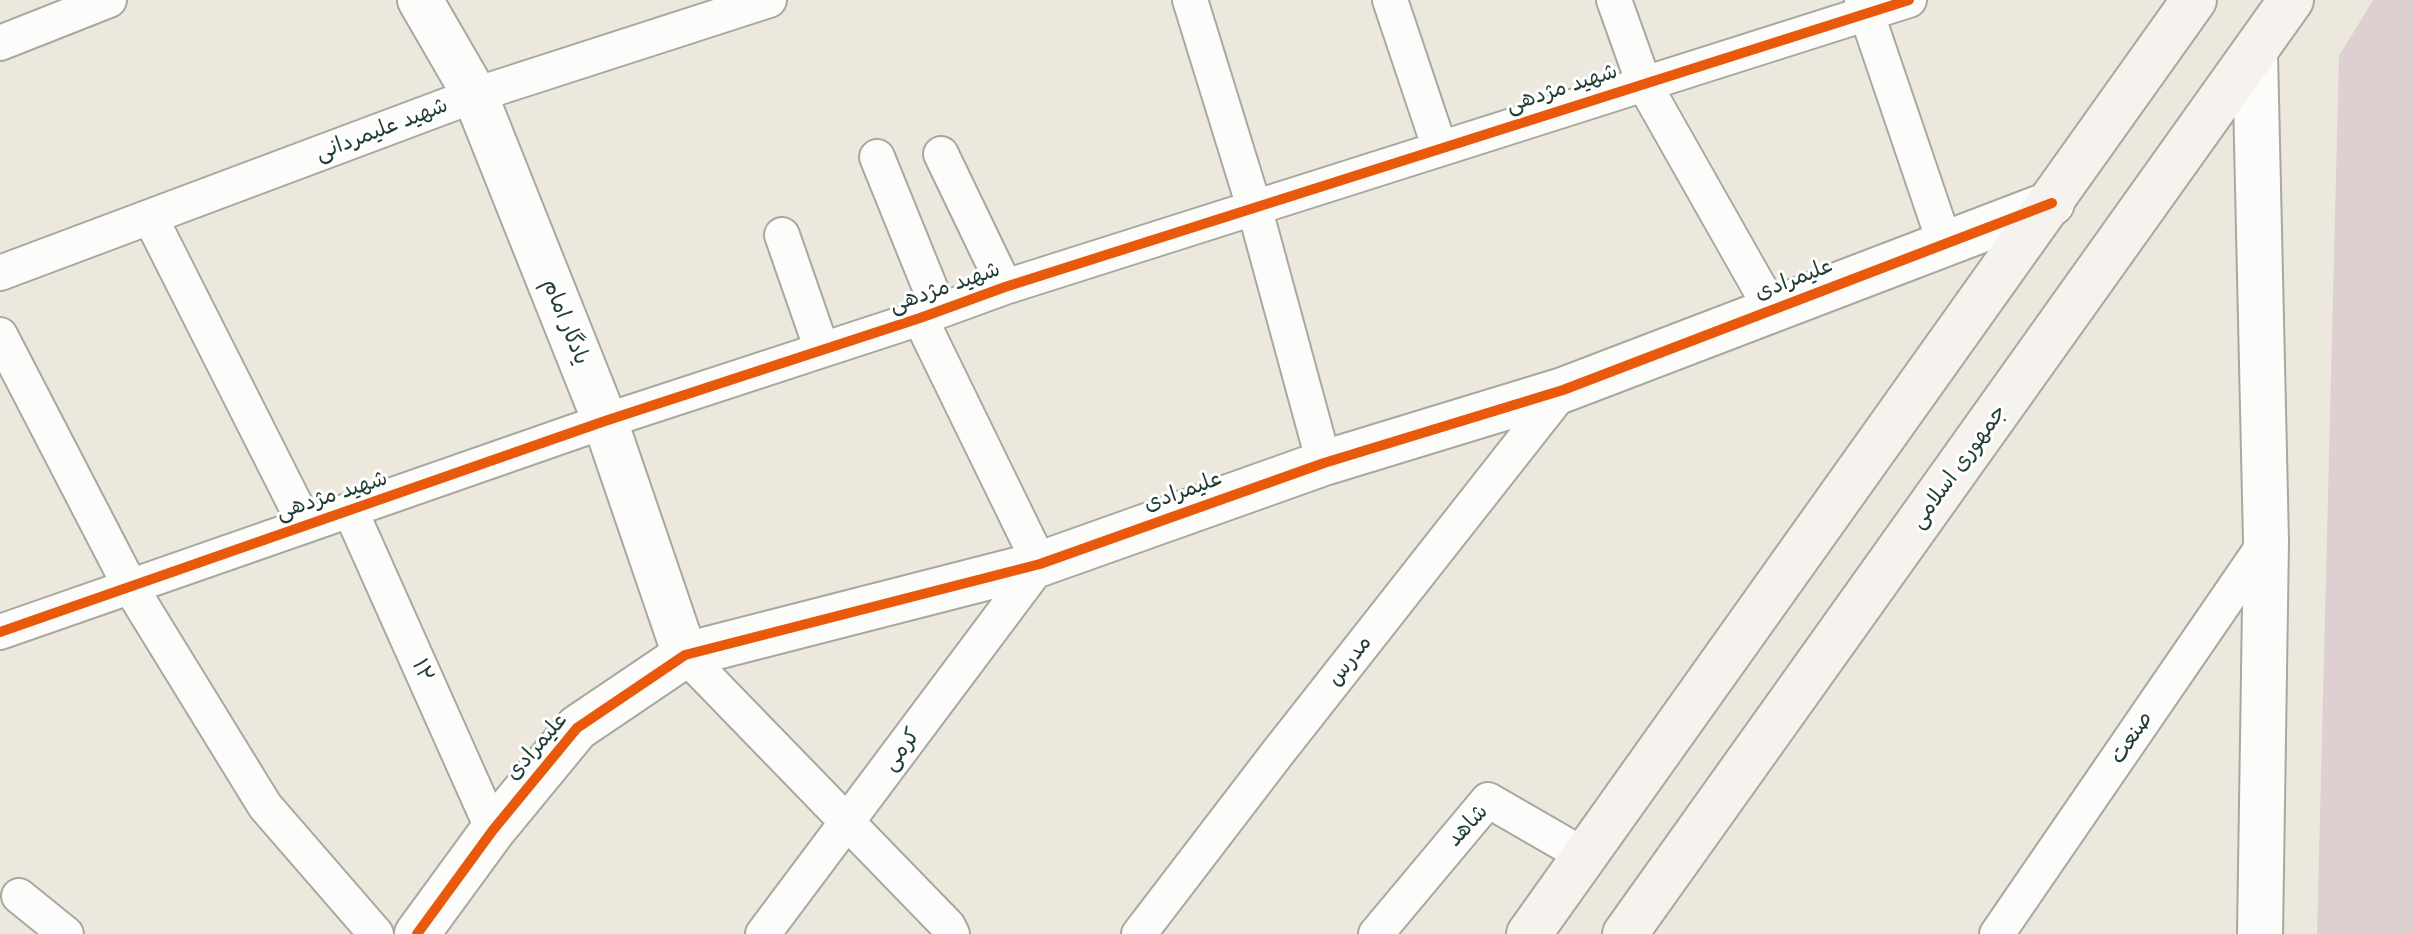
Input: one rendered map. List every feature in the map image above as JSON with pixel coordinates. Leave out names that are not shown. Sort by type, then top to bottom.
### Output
[{"type":"main road","points":[[1529,934],[2194,0]]},
{"type":"main road","name":"جمهوری اسلامی","points":[[1625,934],[2291,0]]},
{"type":"street","points":[[0,43],[109,0]]},
{"type":"street","name":"یادگار امام","points":[[420,0],[475,95],[605,421],[685,655]]},
{"type":"street","name":"شهید علیمردانی","points":[[0,273],[475,95],[769,0]]},
{"type":"street","points":[[1190,0],[1255,210],[1324,463]]},
{"type":"street","points":[[1390,0],[1440,149]]},
{"type":"street","points":[[1614,0],[1644,84],[1772,310]]},
{"type":"street","name":"شهید مژدهی","points":[[0,632],[605,421],[1005,287],[1644,84],[1864,6],[1909,0]]},
{"type":"street","points":[[1864,6],[1945,244]]},
{"type":"street","points":[[2255,53],[2266,542],[2260,934]]},
{"type":"street","points":[[941,154],[1005,287]]},
{"type":"street","points":[[877,157],[929,314],[1040,564]]},
{"type":"street","name":"علیمرادی","points":[[417,934],[493,830],[577,728],[685,655],[1040,564],[1324,463],[1563,390],[2052,203]]},
{"type":"street","points":[[150,217],[305,524]]},
{"type":"street","points":[[782,235],[822,350]]},
{"type":"street","points":[[0,335],[131,588],[265,806],[376,934]]},
{"type":"street","name":"مدرس","points":[[1139,934],[1563,390]]},
{"type":"street","name":"۱۲","points":[[351,512],[493,830]]},
{"type":"street","name":"صنعت","points":[[1997,934],[2266,542]]},
{"type":"street","name":"کرمی","points":[[763,934],[1040,564]]},
{"type":"street","points":[[685,655],[948,926],[952,934]]},
{"type":"street","name":"شاهد","points":[[1376,934],[1488,800],[1585,856]]},
{"type":"street","points":[[19,896],[66,934]]},
{"type":"shaded area","points":[[2373,0],[2414,0],[2414,934],[2317,934],[2339,56]]},
{"type":"cycle path","points":[[0,632],[605,421],[1005,287],[1909,0]]},
{"type":"cycle path","points":[[417,934],[493,830],[577,728],[685,655],[1040,564],[1324,463],[1563,390],[2052,203]]}]
